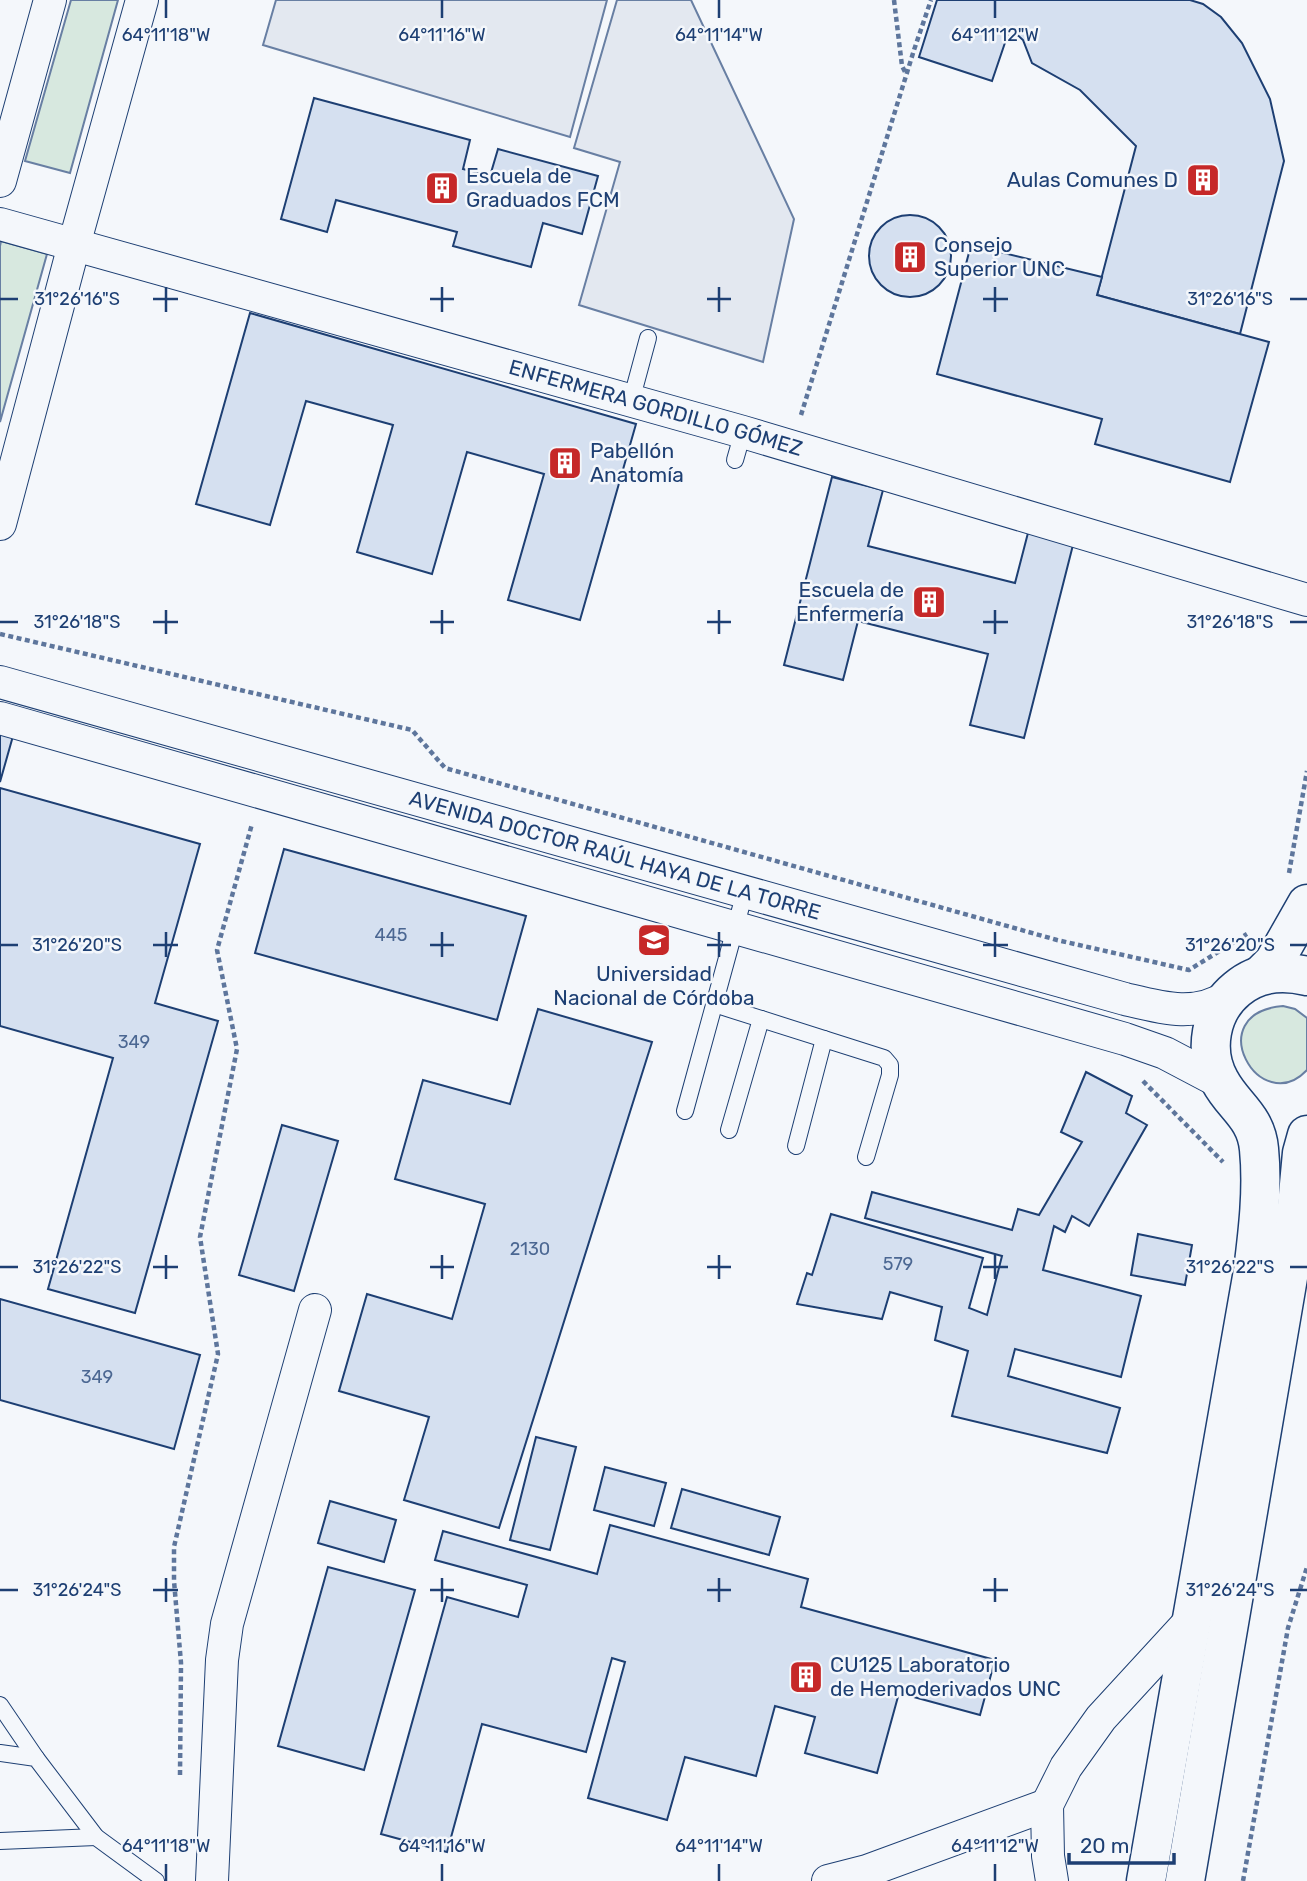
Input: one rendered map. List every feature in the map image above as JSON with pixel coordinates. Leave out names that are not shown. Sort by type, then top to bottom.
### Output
[{"type":"main road","points":[[1146,1881],[1253,1271],[1259,1222],[1259,1148],[1255,1129],[1228,1092],[1213,1065],[1210,1047],[1212,1029],[1218,1012],[1229,996],[1261,975],[1274,962],[1297,894]]},
{"type":"main road","points":[[1261,975],[1292,972],[1307,976]]},
{"type":"main road","points":[[1228,1092],[1250,1110],[1280,1118],[1307,1114]]},
{"type":"main road","points":[[1185,1881],[1293,1248],[1307,1135]]},
{"type":"street","points":[[0,181],[50,0]]},
{"type":"street","points":[[0,524],[142,0]]},
{"type":"street","name":"ENFERMERA GORDILLO GÓMEZ","points":[[0,224],[631,401],[739,446],[791,446],[1307,600]]},
{"type":"street","name":"AVENIDA DOCTOR RAÚL HAYA DE LA TORRE","points":[[0,682],[1153,1006],[1167,1009],[1203,1009],[1229,996]]},
{"type":"street","name":"AVENIDA DOCTOR RAÚL HAYA DE LA TORRE","points":[[0,718],[1125,1039],[1165,1053],[1228,1092]]},
{"type":"street","points":[[212,1881],[222,1660],[228,1624],[315,1310]]},
{"type":"street","points":[[1052,1881],[1048,1856],[1047,1805],[1066,1767],[1101,1718],[1192,1619]]},
{"type":"street","points":[[828,1881],[867,1871],[1047,1805]]},
{"type":"lane","points":[[631,401],[648,338]]},
{"type":"lane","points":[[685,1111],[745,892]]},
{"type":"lane","points":[[714,1004],[884,1058],[890,1065],[890,1075],[866,1157]]},
{"type":"lane","points":[[729,1130],[761,1019]]},
{"type":"lane","points":[[796,1146],[824,1039]]},
{"type":"lane","points":[[0,1705],[96,1837],[156,1881]]},
{"type":"lane","points":[[0,1753],[36,1758]]},
{"type":"lane","points":[[0,1840],[96,1837]]},
{"type":"path","points":[[894,0],[902,66],[907,75]]},
{"type":"path","points":[[791,446],[931,0]]},
{"type":"path","points":[[0,634],[412,730],[445,768],[1056,940],[1189,970],[1247,934]]},
{"type":"path","points":[[1297,894],[1307,771]]},
{"type":"path","points":[[239,821],[265,828]]},
{"type":"path","points":[[180,1786],[181,1663],[174,1548],[218,1354],[200,1237],[237,1049],[217,950],[252,824]]},
{"type":"path","points":[[1135,1073],[1231,1171],[1259,1175]]},
{"type":"path","points":[[1243,1881],[1288,1628],[1307,1567]]},
{"type":"shaded area","points":[[71,0],[118,0],[70,173],[25,161]]},
{"type":"shaded area","points":[[276,0],[607,0],[570,137],[263,45]]},
{"type":"shaded area","points":[[617,0],[691,0],[794,219],[763,362],[579,305],[620,162],[574,148]]},
{"type":"shaded area","points":[[1,241],[47,254],[0,422],[0,246]]},
{"type":"shaded area","points":[[1283,1006],[1295,1009],[1307,1018],[1307,1070],[1289,1082],[1272,1082],[1257,1074],[1246,1059],[1241,1043],[1245,1026],[1258,1013]]},
{"type":"building","name":"Aulas Comunes D","points":[[937,0],[1190,0],[1203,4],[1221,17],[1242,43],[1270,99],[1284,161],[1240,334],[1097,295],[1136,146],[1080,90],[1032,63],[1023,40],[1010,28],[992,81],[919,57]]},
{"type":"building","name":"Escuela de Graduados FCM","points":[[314,98],[470,140],[463,169],[490,176],[498,149],[598,176],[582,234],[543,223],[531,267],[453,246],[457,232],[336,200],[327,232],[281,219]]},
{"type":"building","name":"Consejo Superior UNC","points":[[910,215],[926,218],[939,227],[948,240],[951,256],[948,272],[939,285],[926,294],[910,297],[894,294],[881,285],[872,272],[869,256],[872,240],[881,227],[894,218]]},
{"type":"building","points":[[971,245],[1102,277],[1097,295],[1269,342],[1230,482],[1095,444],[1102,419],[937,374]]},
{"type":"building","name":"Pabellón Anatomía","points":[[250,313],[636,424],[580,620],[508,600],[544,474],[467,452],[432,574],[357,552],[393,425],[306,401],[270,525],[196,504]]},
{"type":"building","name":"Escuela de Enfermería","points":[[832,477],[883,490],[868,546],[1015,583],[1029,529],[1074,541],[1024,738],[970,725],[988,654],[858,621],[843,680],[784,665]]},
{"type":"building","points":[[0,733],[13,736],[0,782]]},
{"type":"building","points":[[0,788],[200,844],[155,1003],[218,1021],[135,1313],[48,1289],[113,1058],[0,1026]]},
{"type":"building","points":[[284,849],[526,916],[497,1020],[255,953]]},
{"type":"building","points":[[538,1009],[652,1042],[499,1528],[404,1500],[429,1417],[339,1391],[367,1294],[452,1319],[485,1204],[395,1179],[423,1080],[510,1104]]},
{"type":"building","points":[[1086,1072],[1132,1096],[1126,1113],[1147,1125],[1089,1226],[1072,1216],[1065,1232],[1054,1226],[1043,1270],[1141,1296],[1121,1377],[1015,1349],[1008,1376],[1120,1408],[1107,1453],[952,1416],[968,1351],[935,1340],[942,1307],[890,1292],[882,1319],[797,1304],[807,1273],[812,1275],[831,1214],[983,1258],[969,1308],[987,1315],[1002,1256],[865,1218],[872,1192],[1012,1230],[1018,1209],[1039,1215],[1082,1142],[1061,1132]]},
{"type":"building","points":[[282,1125],[338,1141],[294,1291],[239,1275]]},
{"type":"building","points":[[1138,1234],[1192,1245],[1185,1285],[1131,1275]]},
{"type":"building","points":[[0,1299],[200,1355],[174,1449],[0,1400]]},
{"type":"building","points":[[536,1437],[576,1447],[550,1550],[510,1540]]},
{"type":"building","points":[[605,1467],[666,1483],[654,1526],[594,1510]]},
{"type":"building","points":[[682,1489],[780,1517],[769,1555],[671,1528]]},
{"type":"building","points":[[330,1501],[396,1520],[384,1562],[318,1543]]},
{"type":"building","name":"CU125 Laboratorio de Hemoderivados UNC","points":[[610,1525],[808,1579],[801,1607],[995,1660],[980,1715],[899,1693],[877,1773],[805,1753],[815,1717],[775,1706],[756,1776],[685,1757],[667,1820],[588,1798],[625,1662],[612,1658],[586,1752],[482,1724],[447,1852],[381,1834],[447,1597],[518,1617],[527,1585],[435,1560],[443,1531],[597,1574]]},
{"type":"building","points":[[328,1567],[415,1590],[364,1770],[278,1746]]},
{"type":"place","name":"Aulas Comunes D","points":[[1203,180]]},
{"type":"place","name":"Escuela de Graduados FCM","points":[[442,188]]},
{"type":"place","name":"Consejo Superior UNC","points":[[910,257]]},
{"type":"place","name":"Pabellón Anatomía","points":[[565,463]]},
{"type":"place","name":"Escuela de Enfermería","points":[[929,602]]},
{"type":"place","name":"Universidad Nacional de Córdoba","points":[[654,940]]},
{"type":"place","name":"CU125 Laboratorio de Hemoderivados UNC","points":[[806,1677]]}]
